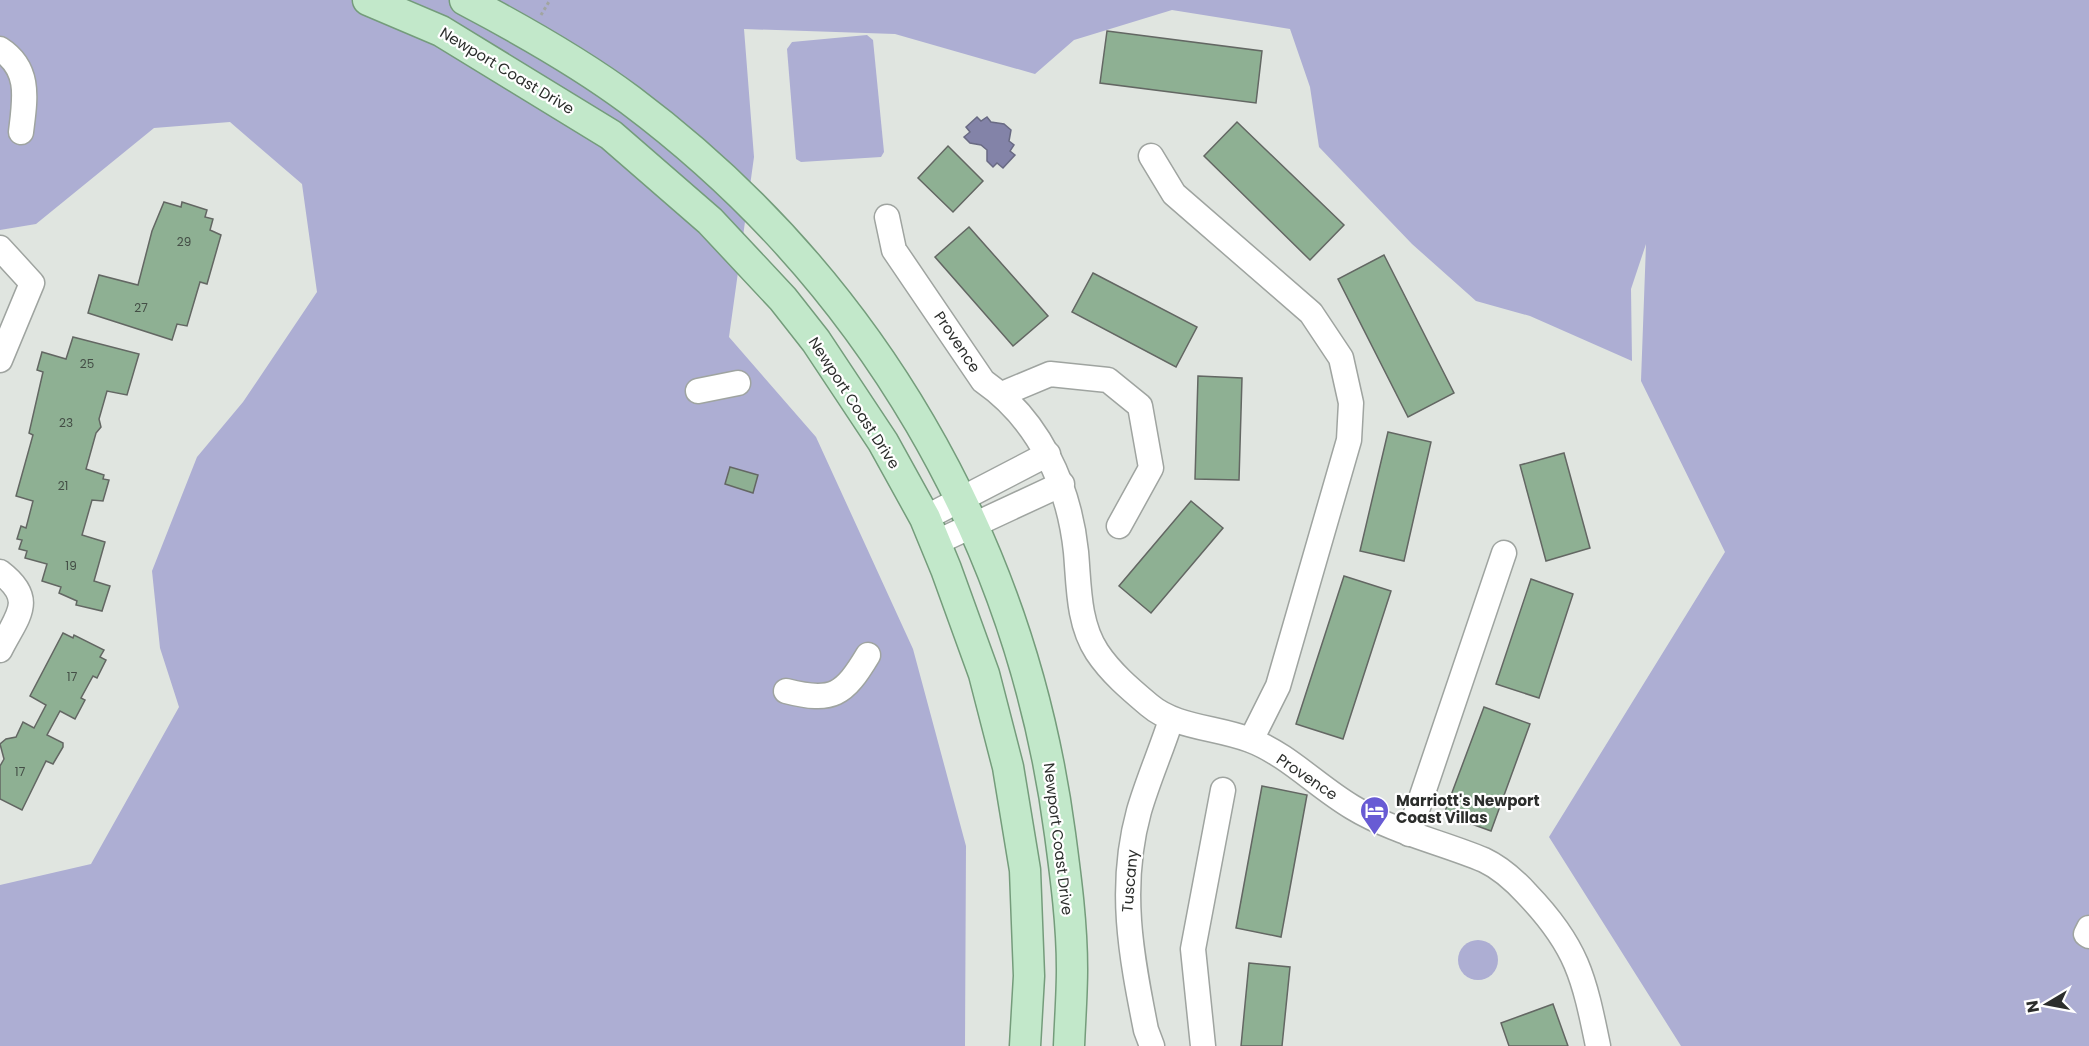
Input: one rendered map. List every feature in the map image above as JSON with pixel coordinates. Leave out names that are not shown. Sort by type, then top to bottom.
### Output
[{"type":"main road","name":"Newport Coast Drive","points":[[368,0],[441,31],[611,135],[710,221],[783,299],[816,341],[883,442],[930,531],[984,674],[1008,767],[1025,870],[1029,976],[1025,1046]]},
{"type":"main road","name":"Newport Coast Drive","points":[[465,0],[529,34],[629,100],[711,167],[794,248],[855,324],[913,408],[968,512],[998,583],[1033,692],[1053,779],[1066,877],[1072,968],[1069,1046]]},
{"type":"street","points":[[0,49],[10,56],[20,70],[26,88],[21,132]]},
{"type":"street","points":[[1151,156],[1174,194],[1311,313],[1341,358],[1351,403],[1349,440],[1278,686],[1251,740]]},
{"type":"street","name":"Provence","points":[[886,218],[894,250],[983,381],[1002,394],[1032,429],[1048,454],[1062,484],[1069,507],[1076,549],[1082,614],[1096,651],[1119,678],[1152,707],[1171,720],[1251,740],[1353,808],[1409,834],[1487,861],[1520,886],[1547,915],[1571,948],[1586,988],[1598,1046]]},
{"type":"street","points":[[0,248],[32,283],[0,360]]},
{"type":"street","points":[[1002,394],[1050,374],[1108,380],[1140,406],[1151,468],[1119,526]]},
{"type":"street","points":[[698,391],[738,383]]},
{"type":"street","points":[[930,531],[968,512],[1048,454]]},
{"type":"street","points":[[968,512],[1062,484]]},
{"type":"street","points":[[1409,834],[1504,553]]},
{"type":"street","points":[[0,572],[16,584],[20,592],[21,607],[0,650]]},
{"type":"street","points":[[786,691],[811,697],[842,691],[851,683],[868,656]]},
{"type":"street","name":"Tuscany","points":[[1152,1046],[1146,1030],[1137,987],[1127,908],[1130,866],[1139,812],[1171,720]]},
{"type":"street","points":[[1203,1046],[1193,949],[1223,790]]},
{"type":"street","points":[[2089,928],[2086,934],[2089,936]]},
{"type":"shaded area","points":[[0,0],[2089,0],[2089,1046],[1681,1046],[1549,837],[1725,552],[1641,381],[1646,244],[1631,289],[1632,361],[1530,316],[1476,301],[1412,244],[1319,147],[1310,87],[1290,29],[1172,10],[1074,40],[1035,74],[895,34],[744,29],[754,157],[729,337],[816,437],[913,649],[966,846],[965,1046],[0,1046],[0,885],[91,864],[179,707],[160,648],[152,571],[197,457],[243,402],[317,292],[302,184],[230,122],[154,128],[36,224],[0,230]]},
{"type":"shaded area","points":[[867,35],[873,40],[884,152],[881,157],[801,162],[796,159],[787,49],[792,42]]},
{"type":"shaded area","points":[[977,117],[981,121],[987,117],[991,122],[1004,124],[1011,130],[1009,141],[1014,145],[1010,151],[1015,155],[1003,168],[997,163],[993,167],[987,161],[987,150],[981,145],[970,143],[964,137],[970,132],[966,127]]},
{"type":"shaded area","points":[[1478,940],[1486,941],[1492,946],[1497,952],[1497,968],[1492,974],[1486,979],[1478,980],[1470,979],[1464,974],[1459,968],[1458,960],[1459,952],[1464,946],[1470,941]]},
{"type":"building","points":[[1107,31],[1262,51],[1256,103],[1100,83]]},
{"type":"building","points":[[1237,122],[1344,225],[1310,260],[1204,156]]},
{"type":"building","points":[[948,146],[983,181],[953,212],[918,178]]},
{"type":"building","points":[[164,202],[181,207],[182,202],[207,210],[205,217],[213,219],[210,230],[221,235],[207,284],[200,282],[187,326],[177,324],[172,340],[88,313],[99,275],[138,285],[152,231]]},
{"type":"building","points":[[969,227],[1048,316],[1013,346],[935,257]]},
{"type":"building","points":[[1384,255],[1454,393],[1408,417],[1338,279]]},
{"type":"building","points":[[1093,273],[1197,327],[1176,367],[1072,312]]},
{"type":"building","points":[[73,337],[139,354],[127,395],[107,391],[99,419],[101,427],[96,433],[86,469],[104,475],[103,479],[109,480],[103,501],[92,500],[82,535],[105,542],[94,581],[110,586],[102,611],[76,605],[77,601],[59,593],[61,587],[42,581],[47,564],[25,558],[27,551],[19,549],[22,540],[17,539],[21,526],[26,528],[33,501],[16,496],[33,435],[29,433],[43,372],[37,370],[42,352],[66,359]]},
{"type":"building","points":[[1198,376],[1242,378],[1239,480],[1195,479]]},
{"type":"building","points":[[1388,432],[1431,442],[1404,561],[1360,551]]},
{"type":"building","points":[[1564,453],[1590,548],[1546,561],[1520,465]]},
{"type":"building","points":[[730,467],[758,475],[753,493],[725,484]]},
{"type":"building","points":[[1191,501],[1223,528],[1151,613],[1119,586]]},
{"type":"building","points":[[1344,576],[1391,591],[1343,739],[1296,724]]},
{"type":"building","points":[[1531,579],[1573,594],[1539,698],[1496,684]]},
{"type":"building","points":[[63,633],[73,638],[74,635],[104,650],[100,657],[106,660],[97,678],[93,676],[81,698],[85,700],[75,719],[60,711],[47,735],[63,743],[63,747],[53,764],[46,761],[22,810],[0,799],[0,766],[4,759],[0,744],[6,739],[16,737],[23,722],[34,728],[46,705],[30,696]]},
{"type":"building","points":[[1484,707],[1530,724],[1491,831],[1444,814]]},
{"type":"building","points":[[1262,786],[1307,795],[1281,937],[1236,928]]},
{"type":"building","points":[[1249,963],[1290,967],[1282,1046],[1241,1046]]},
{"type":"building","points":[[1553,1004],[1568,1046],[1509,1046],[1501,1023]]},
{"type":"place","name":"Marriott's Newport Coast Villas","points":[[1375,836]]}]
